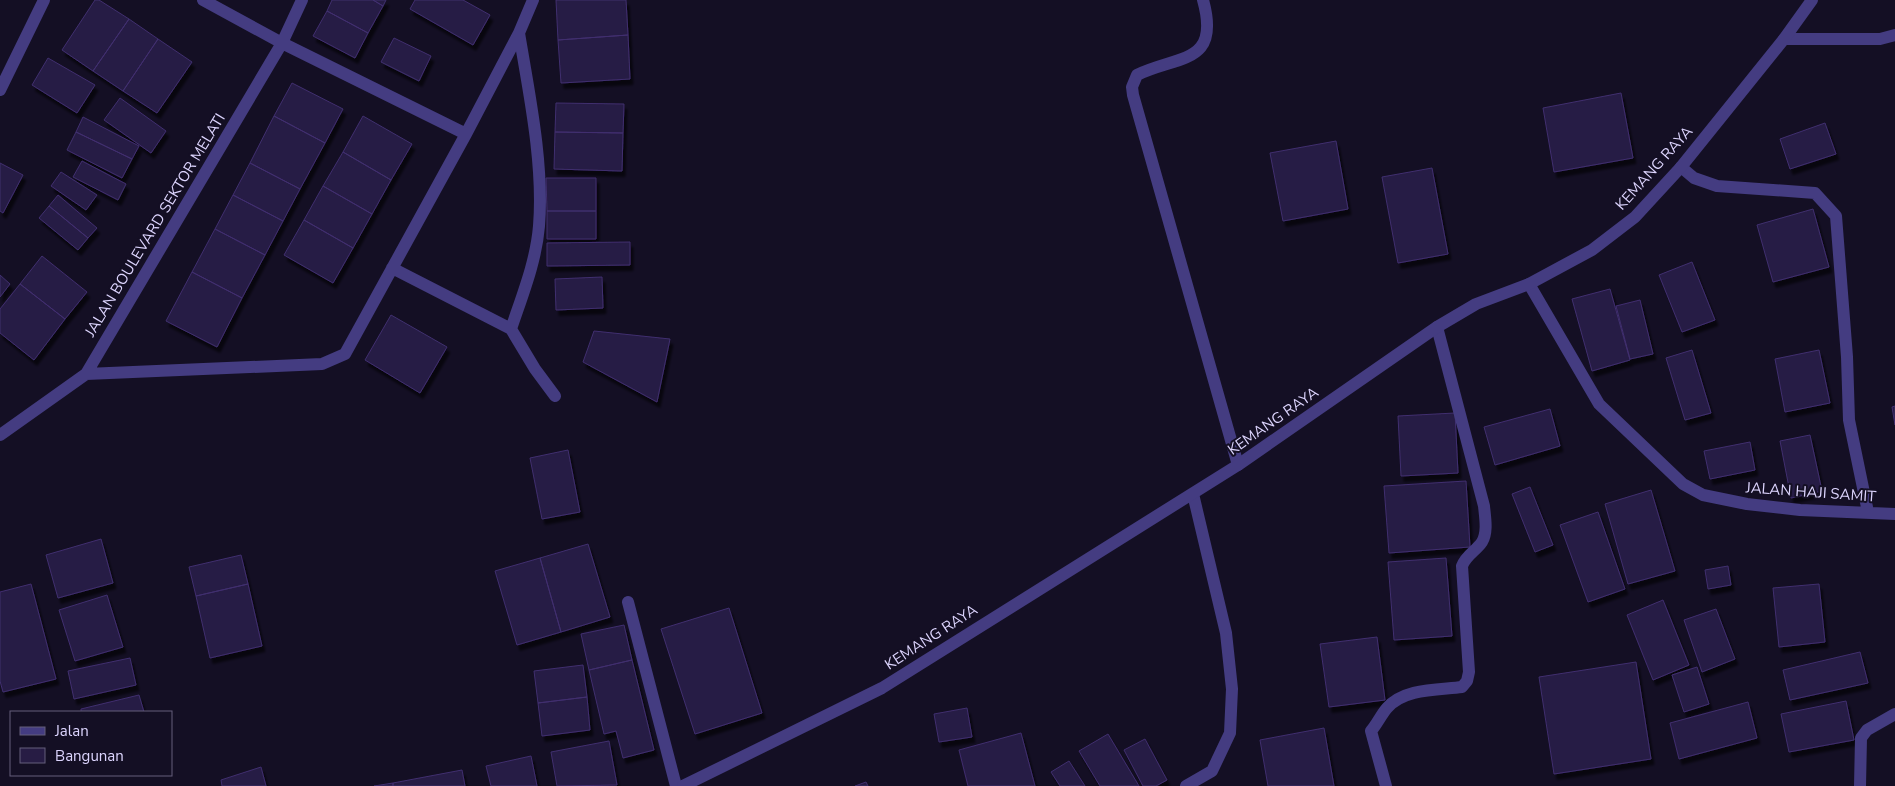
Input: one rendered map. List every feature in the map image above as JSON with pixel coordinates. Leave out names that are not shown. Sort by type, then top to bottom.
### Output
[{"type":"street","points":[[0,90],[44,0]]},
{"type":"street","points":[[203,0],[282,43],[466,134]]},
{"type":"street","name":"JALAN BOULEVARD SEKTOR MELATI","points":[[0,435],[86,374],[282,43],[302,0]]},
{"type":"street","points":[[86,374],[322,364],[335,360],[345,354],[466,134],[519,33],[533,0]]},
{"type":"street","points":[[1203,0],[1209,29],[1200,47],[1181,61],[1137,74],[1132,87],[1238,465]]},
{"type":"street","name":"KEMANG RAYA","points":[[683,786],[882,688],[1238,465],[1437,327],[1476,304],[1529,284],[1592,250],[1635,217],[1681,167],[1784,39],[1812,0]]},
{"type":"street","points":[[511,329],[532,267],[539,226],[538,165],[531,104],[519,33]]},
{"type":"street","points":[[1784,39],[1880,39],[1895,35]]},
{"type":"street","points":[[1681,167],[1694,178],[1717,186],[1815,194],[1836,216],[1846,338],[1849,420],[1868,512]]},
{"type":"street","points":[[392,268],[511,329],[535,369],[555,396]]},
{"type":"street","name":"JALAN HAJI SAMIT","points":[[1529,284],[1599,404],[1683,484],[1704,495],[1737,503],[1800,510],[1895,514]]},
{"type":"street","points":[[1386,786],[1372,731],[1388,708],[1399,698],[1411,694],[1462,687],[1467,681],[1469,672],[1462,566],[1469,554],[1482,542],[1486,530],[1484,506],[1437,327]]},
{"type":"street","points":[[1186,786],[1212,771],[1230,733],[1232,689],[1226,633],[1193,494]]},
{"type":"street","points":[[628,602],[676,786]]},
{"type":"street","points":[[1860,786],[1861,738],[1867,730],[1895,714]]},
{"type":"building","points":[[95,0],[99,0],[129,19],[93,71],[62,50]]},
{"type":"building","points":[[332,0],[373,0],[383,6],[368,33],[327,11]]},
{"type":"building","points":[[373,0],[386,0],[383,6]]},
{"type":"building","points":[[415,0],[463,0],[490,15],[473,45],[410,9]]},
{"type":"building","points":[[556,0],[626,0],[628,35],[558,40]]},
{"type":"building","points":[[327,11],[368,33],[355,58],[313,36]]},
{"type":"building","points":[[129,19],[158,39],[123,91],[93,71]]},
{"type":"building","points":[[628,35],[630,79],[561,83],[558,40]]},
{"type":"building","points":[[394,38],[431,56],[419,81],[381,62]]},
{"type":"building","points":[[158,39],[192,62],[157,113],[123,91]]},
{"type":"building","points":[[48,58],[95,85],[77,113],[32,85]]},
{"type":"building","points":[[292,83],[343,109],[325,143],[274,116]]},
{"type":"building","points":[[1621,93],[1633,158],[1554,172],[1543,108]]},
{"type":"building","points":[[120,98],[166,131],[151,153],[104,120]]},
{"type":"building","points":[[556,103],[624,104],[623,133],[555,132]]},
{"type":"building","points":[[274,116],[325,143],[300,189],[250,163]]},
{"type":"building","points":[[363,116],[412,144],[391,180],[343,152]]},
{"type":"building","points":[[83,117],[139,146],[132,159],[76,132]]},
{"type":"building","points":[[1825,123],[1836,154],[1790,169],[1780,139]]},
{"type":"building","points":[[76,132],[132,159],[122,178],[67,150]]},
{"type":"building","points":[[555,132],[623,133],[622,171],[554,169]]},
{"type":"building","points":[[1336,141],[1348,209],[1283,221],[1270,153]]},
{"type":"building","points":[[343,152],[391,180],[372,214],[323,186]]},
{"type":"building","points":[[82,161],[126,184],[118,200],[73,177]]},
{"type":"building","points":[[0,163],[23,175],[3,213],[0,211]]},
{"type":"building","points":[[250,163],[300,189],[283,221],[233,195]]},
{"type":"building","points":[[1432,168],[1448,254],[1398,263],[1382,177]]},
{"type":"building","points":[[61,172],[97,195],[86,210],[51,186]]},
{"type":"building","points":[[546,178],[596,178],[596,211],[547,211]]},
{"type":"building","points":[[323,186],[372,214],[353,248],[304,220]]},
{"type":"building","points":[[58,195],[97,228],[88,238],[49,206]]},
{"type":"building","points":[[233,195],[283,221],[265,255],[215,229]]},
{"type":"building","points":[[49,206],[88,238],[78,250],[39,218]]},
{"type":"building","points":[[1813,209],[1829,267],[1773,282],[1757,225]]},
{"type":"building","points":[[547,211],[596,211],[596,239],[547,239]]},
{"type":"building","points":[[304,220],[353,248],[333,283],[284,255]]},
{"type":"building","points":[[215,229],[265,255],[242,298],[192,272]]},
{"type":"building","points":[[630,242],[630,265],[547,266],[547,243]]},
{"type":"building","points":[[42,256],[87,292],[65,319],[20,284]]},
{"type":"building","points":[[1692,262],[1715,320],[1682,332],[1659,275]]},
{"type":"building","points":[[192,272],[242,298],[217,347],[166,321]]},
{"type":"building","points":[[0,275],[10,284],[0,297]]},
{"type":"building","points":[[602,277],[603,308],[556,310],[555,279]]},
{"type":"building","points":[[20,284],[65,319],[34,360],[0,333],[0,309]]},
{"type":"building","points":[[1610,289],[1630,360],[1592,371],[1572,299]]},
{"type":"building","points":[[1640,300],[1653,354],[1630,359],[1616,306]]},
{"type":"building","points":[[391,315],[447,347],[420,393],[365,360]]},
{"type":"building","points":[[594,331],[670,339],[657,402],[583,362]]},
{"type":"building","points":[[1692,350],[1711,413],[1685,420],[1666,358]]},
{"type":"building","points":[[1819,350],[1830,403],[1785,412],[1775,359]]},
{"type":"building","points":[[1895,406],[1895,425],[1892,407]]},
{"type":"building","points":[[1550,409],[1560,446],[1495,465],[1484,427]]},
{"type":"building","points":[[1455,413],[1458,473],[1401,476],[1398,416]]},
{"type":"building","points":[[1810,435],[1822,491],[1791,498],[1780,441]]},
{"type":"building","points":[[1750,442],[1755,470],[1710,479],[1704,451]]},
{"type":"building","points":[[568,450],[580,512],[542,519],[530,458]]},
{"type":"building","points":[[1466,481],[1470,547],[1389,553],[1384,486]]},
{"type":"building","points":[[1530,487],[1553,545],[1535,552],[1512,494]]},
{"type":"building","points":[[1651,490],[1675,571],[1628,584],[1605,504]]},
{"type":"building","points":[[1598,512],[1625,589],[1588,602],[1560,525]]},
{"type":"building","points":[[101,539],[113,583],[58,598],[46,555]]},
{"type":"building","points":[[588,544],[610,617],[561,632],[540,558]]},
{"type":"building","points":[[241,555],[248,584],[196,596],[189,567]]},
{"type":"building","points":[[540,558],[561,632],[517,645],[495,571]]},
{"type":"building","points":[[1446,558],[1452,636],[1394,640],[1388,562]]},
{"type":"building","points":[[1728,566],[1731,585],[1708,589],[1705,570]]},
{"type":"building","points":[[31,584],[56,679],[3,692],[0,681],[0,592]]},
{"type":"building","points":[[248,584],[262,646],[210,658],[196,596]]},
{"type":"building","points":[[1819,584],[1825,642],[1779,647],[1773,588]]},
{"type":"building","points":[[107,595],[123,647],[75,661],[59,610]]},
{"type":"building","points":[[1663,600],[1689,665],[1653,680],[1627,615]]},
{"type":"building","points":[[729,608],[762,713],[695,734],[661,629]]},
{"type":"building","points":[[1716,609],[1735,659],[1702,672],[1684,620]]},
{"type":"building","points":[[624,625],[632,660],[589,670],[581,634]]},
{"type":"building","points":[[1377,637],[1385,700],[1329,707],[1320,644]]},
{"type":"building","points":[[1860,652],[1868,683],[1790,700],[1783,670]]},
{"type":"building","points":[[130,658],[136,685],[74,699],[68,671]]},
{"type":"building","points":[[632,660],[654,750],[623,758],[616,731],[604,734],[589,670]]},
{"type":"building","points":[[1636,662],[1651,759],[1554,774],[1539,677]]},
{"type":"building","points":[[583,665],[587,697],[538,703],[534,671]]},
{"type":"building","points":[[1697,667],[1709,704],[1684,712],[1672,675]]},
{"type":"building","points":[[139,695],[144,711],[81,711],[81,709]]},
{"type":"building","points":[[587,697],[590,730],[542,736],[538,703]]},
{"type":"building","points":[[1846,701],[1854,740],[1789,752],[1781,714]]},
{"type":"building","points":[[1748,702],[1757,738],[1679,759],[1670,723]]},
{"type":"building","points":[[967,708],[972,737],[939,742],[934,714]]},
{"type":"building","points":[[1324,728],[1334,786],[1268,786],[1260,740]]},
{"type":"building","points":[[1021,733],[1035,786],[968,786],[959,750]]},
{"type":"building","points":[[1108,734],[1139,786],[1100,786],[1079,751]]},
{"type":"building","points":[[1145,739],[1167,780],[1156,786],[1143,786],[1124,750]]},
{"type":"building","points":[[609,741],[617,785],[557,786],[551,752]]},
{"type":"building","points":[[531,756],[537,786],[491,786],[486,766]]},
{"type":"building","points":[[1069,761],[1085,786],[1060,786],[1051,772]]},
{"type":"building","points":[[261,767],[266,786],[222,786],[221,780]]},
{"type":"building","points":[[462,770],[465,786],[393,786],[393,783]]},
{"type":"building","points":[[866,782],[868,786],[855,786]]},
{"type":"building","points":[[393,783],[393,786],[374,786]]}]
